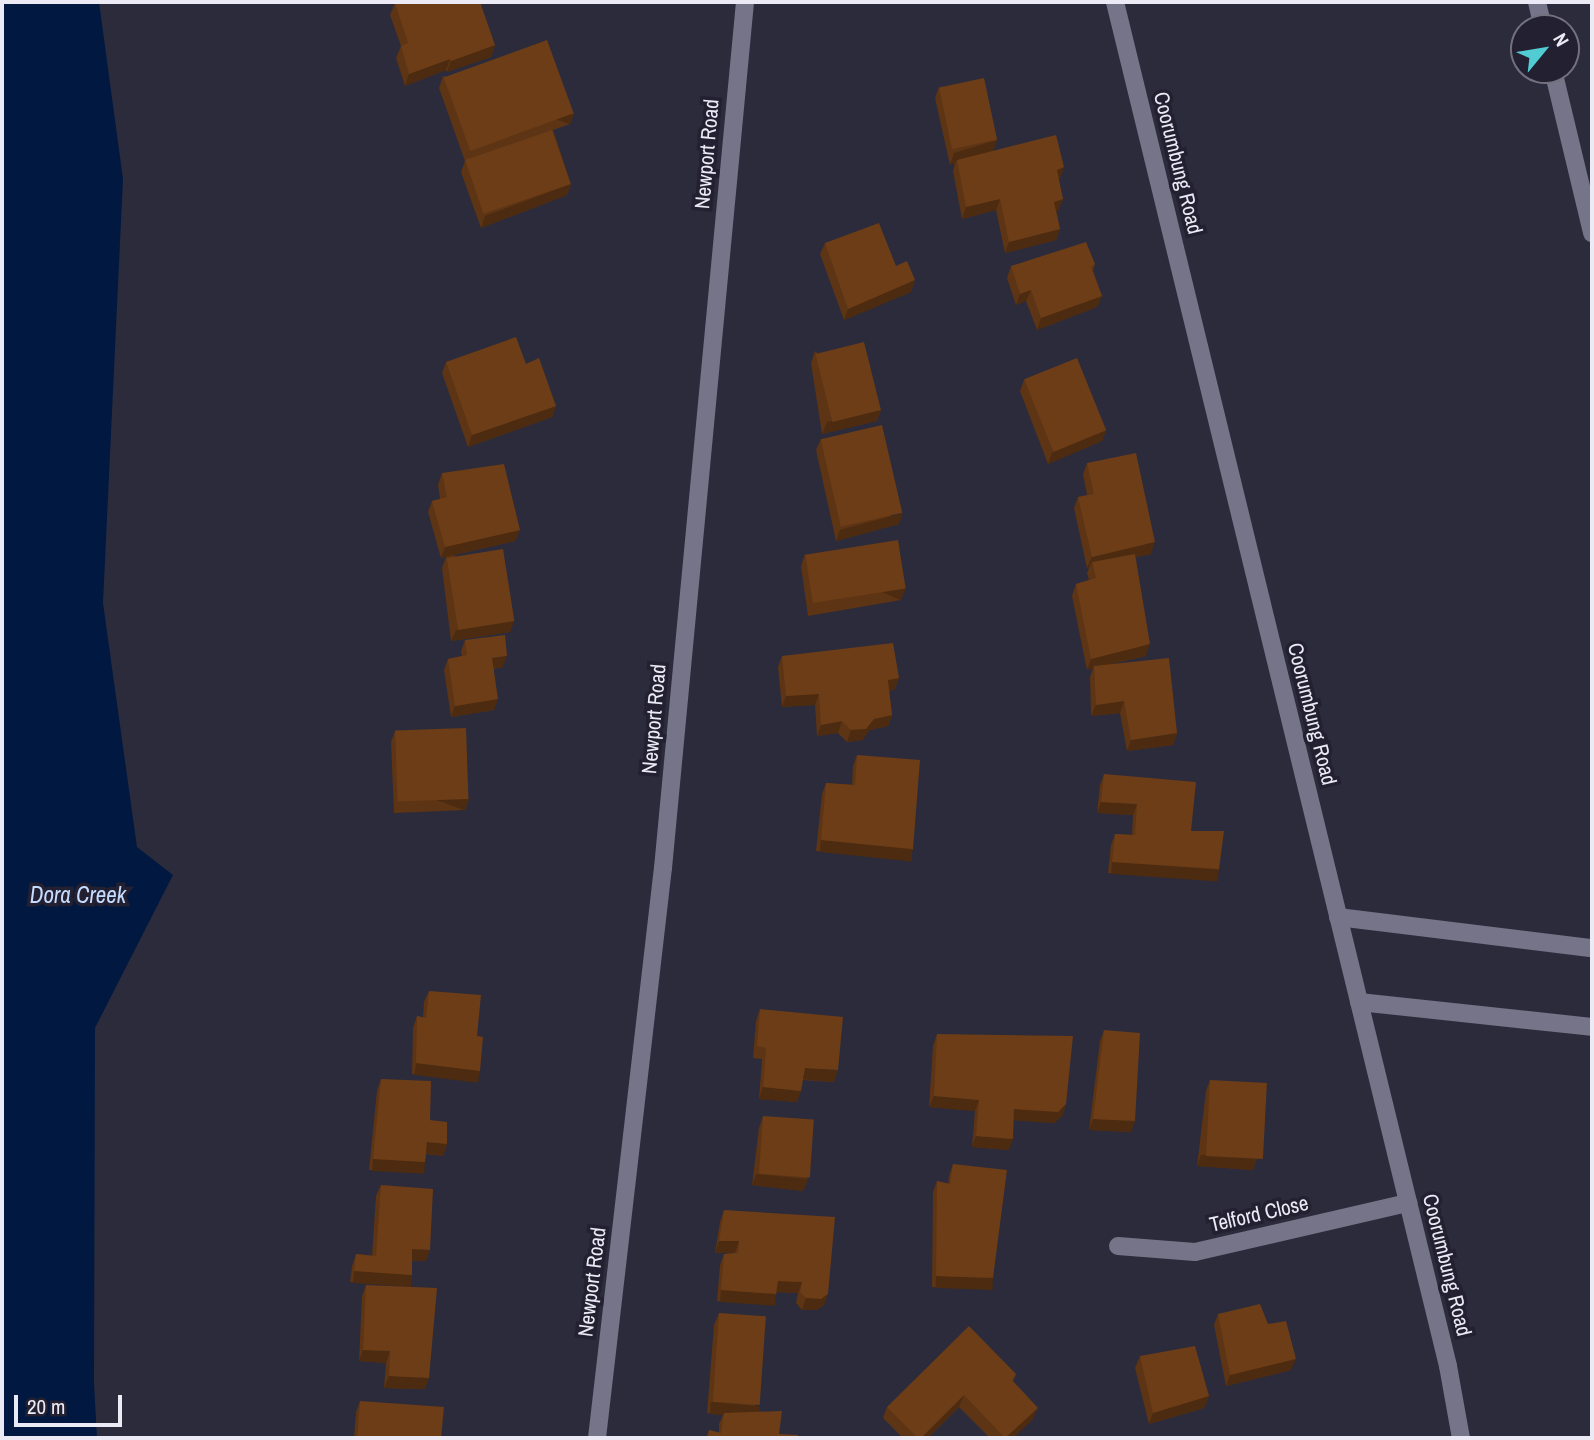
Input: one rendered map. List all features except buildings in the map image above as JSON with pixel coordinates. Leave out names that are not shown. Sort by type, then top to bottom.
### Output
[{"type":"street","name":"Newport Road","points":[[597,1438],[663,868],[745,2]]},
{"type":"street","name":"Coorumbung Road","points":[[1115,2],[1448,1366],[1461,1438]]},
{"type":"street","points":[[1556,84],[1592,233]]},
{"type":"street","points":[[1338,917],[1592,948]]},
{"type":"street","points":[[1359,1002],[1592,1027]]},
{"type":"street","name":"Telford Close","points":[[1118,1246],[1195,1252],[1408,1203]]},
{"type":"water","name":"Dora Creek","points":[[2,2],[99,2],[123,179],[103,603],[137,847],[173,875],[95,1028],[94,1383],[97,1438],[2,1438]]}]
